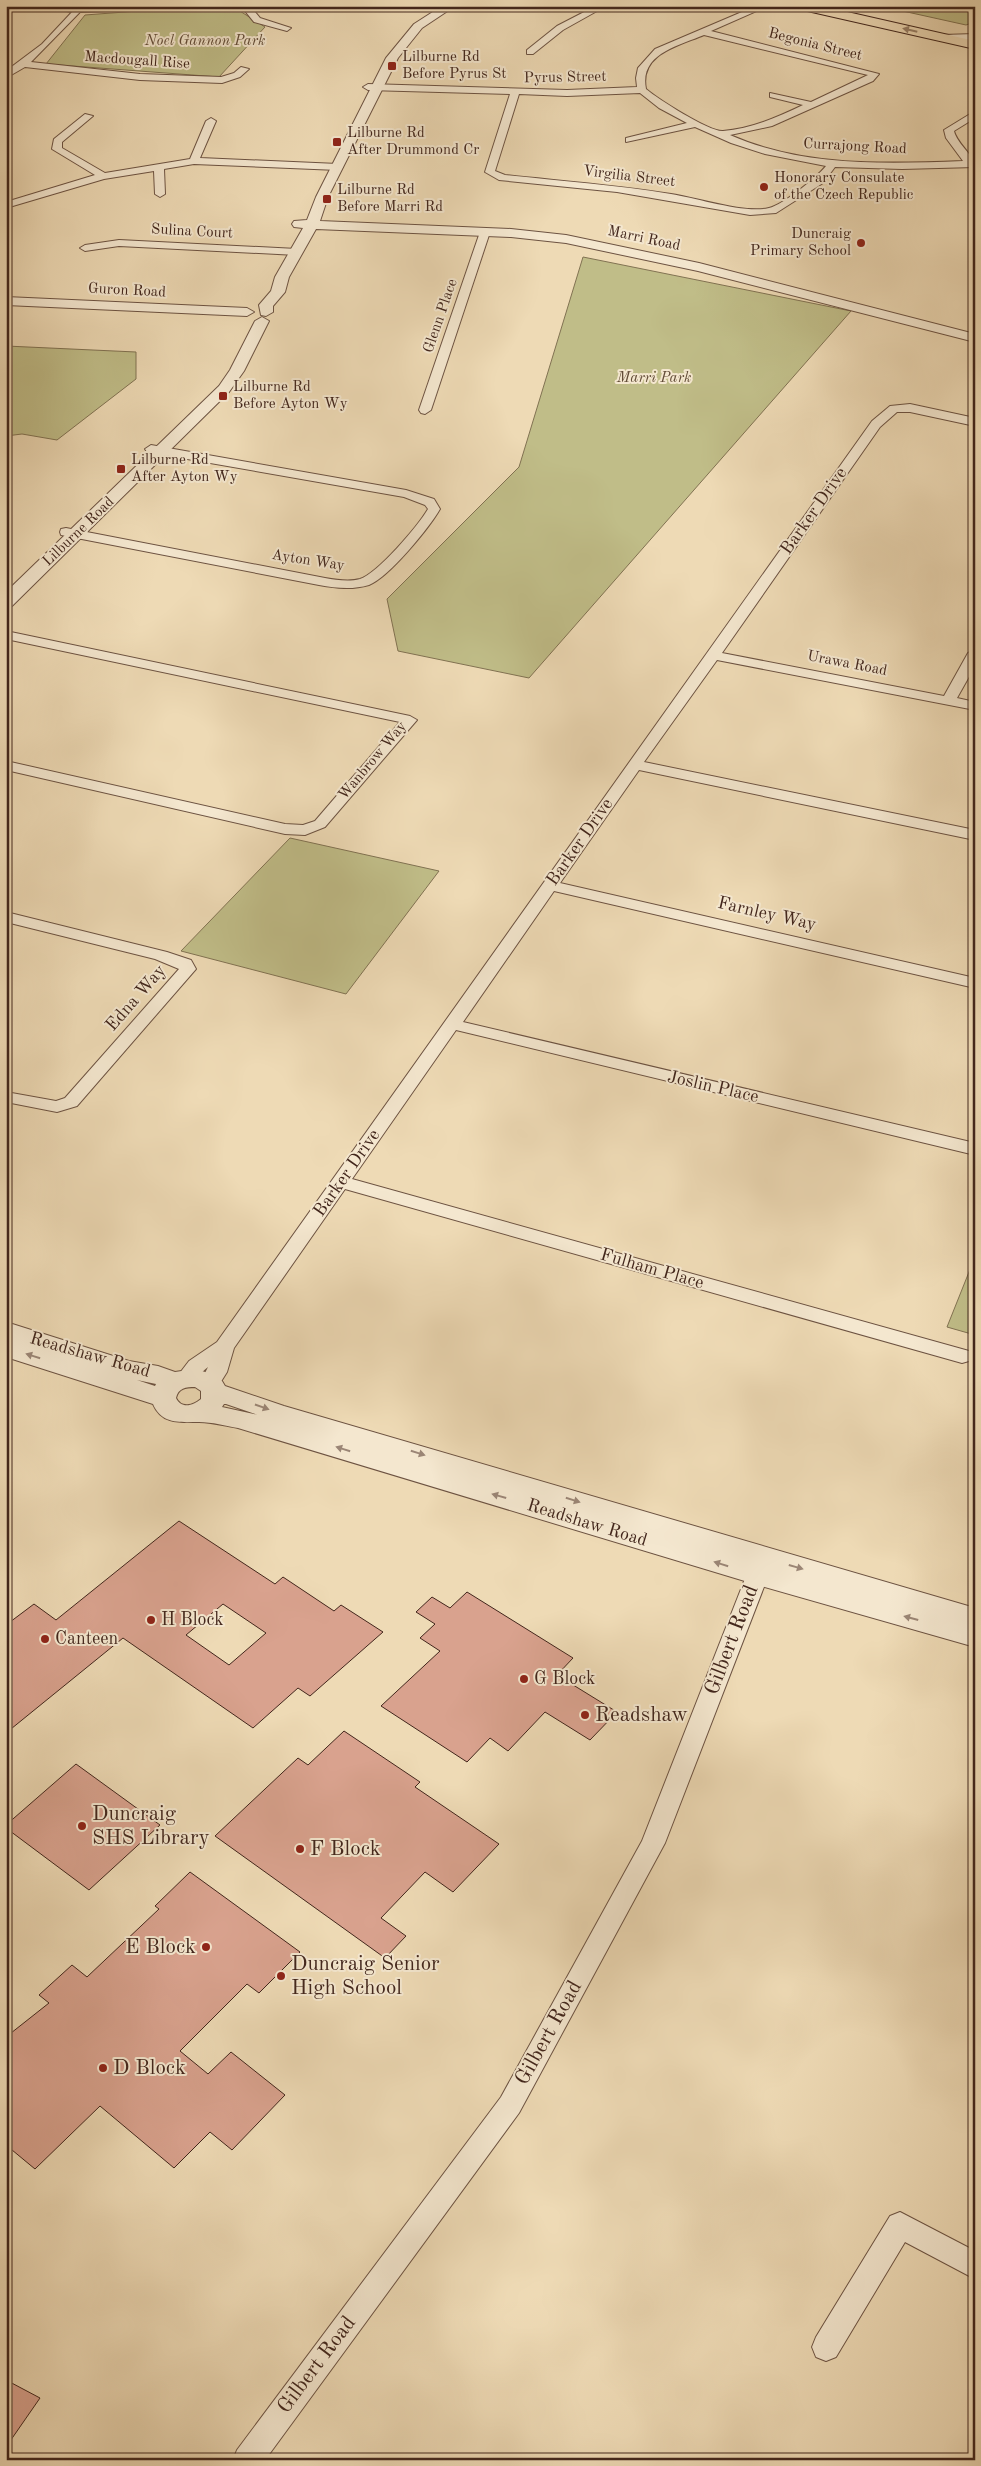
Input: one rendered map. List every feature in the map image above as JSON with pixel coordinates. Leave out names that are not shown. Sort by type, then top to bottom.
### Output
[{"type":"main road","points":[[803,6],[975,45]]},
{"type":"main road","points":[[855,6],[975,35]]},
{"type":"main road","points":[[918,20],[934,22]]},
{"type":"main road","points":[[955,25],[975,27]]},
{"type":"street","points":[[43,6],[78,10],[164,6]]},
{"type":"street","points":[[244,6],[257,20],[287,28]]},
{"type":"street","name":"Lilburne Road","points":[[6,602],[71,533],[230,381],[252,316],[292,251],[373,87],[386,55],[406,29],[440,6]]},
{"type":"street","name":"Lilburne Road","points":[[373,87],[407,37],[424,21],[450,6]]},
{"type":"street","points":[[530,52],[560,28],[593,11],[588,6]]},
{"type":"street","points":[[642,90],[640,75],[646,60],[664,48],[764,6]]},
{"type":"street","points":[[6,76],[24,64],[53,39],[78,10]]},
{"type":"street","name":"Begonia Street","points":[[703,32],[862,69],[874,74],[870,79],[769,124],[719,135]]},
{"type":"street","points":[[942,38],[975,35]]},
{"type":"street","name":"Macdougall Rise","points":[[24,64],[140,77],[222,80],[237,75],[244,68]]},
{"type":"street","name":"Pyrus Street","points":[[373,87],[567,94],[642,90]]},
{"type":"street","name":"Currajong Road","points":[[642,90],[664,108],[719,135],[766,152],[832,164],[888,167],[972,164]]},
{"type":"street","name":"Virgilia Street","points":[[515,92],[490,172],[503,178],[672,196],[750,212],[772,211],[819,181],[832,164]]},
{"type":"street","points":[[773,95],[813,105]]},
{"type":"street","points":[[972,164],[951,138],[949,130],[975,114]]},
{"type":"street","points":[[88,116],[57,141],[57,149],[103,176]]},
{"type":"street","points":[[194,161],[211,122]]},
{"type":"street","points":[[630,140],[696,124]]},
{"type":"street","points":[[6,205],[103,176],[194,161],[333,167]]},
{"type":"street","points":[[159,167],[160,194]]},
{"type":"street","name":"Marri Road","points":[[305,224],[485,232],[566,240],[636,253],[709,270],[975,338]]},
{"type":"street","name":"Glenn Place","points":[[425,410],[485,232]]},
{"type":"street","name":"Sulina Court","points":[[86,248],[119,243],[292,251]]},
{"type":"street","name":"Guron Road","points":[[6,301],[252,316]]},
{"type":"street","name":"Guron Road","points":[[6,305],[252,316]]},
{"type":"street","name":"Barker Drive","points":[[208,1398],[224,1346],[876,424],[889,411],[901,408],[919,408],[975,422]]},
{"type":"street","name":"Ayton Way","points":[[71,533],[309,580],[348,584],[372,578],[427,522],[434,509],[430,502],[406,494],[157,449]]},
{"type":"street","name":"Lilburne Road","points":[[6,589],[71,533]]},
{"type":"street","name":"Wanbrow Way","points":[[6,635],[410,720],[320,824],[305,830],[284,829],[6,765]]},
{"type":"street","points":[[949,700],[975,653]]},
{"type":"street","name":"Urawa Road","points":[[713,654],[975,706]]},
{"type":"street","points":[[635,765],[975,835]]},
{"type":"street","name":"Farnley Way","points":[[549,885],[975,982]]},
{"type":"street","name":"Edna Way","points":[[6,917],[161,955],[185,963],[188,969],[71,1102],[57,1107],[6,1097]]},
{"type":"street","name":"Joslin Place","points":[[451,1024],[975,1149]]},
{"type":"street","name":"Fulham Place","points":[[341,1182],[962,1356]]},
{"type":"street","name":"Readshaw Road","points":[[6,1330],[127,1369],[158,1375],[174,1386]]},
{"type":"street","name":"Barker Drive","points":[[174,1386],[196,1366],[224,1346]]},
{"type":"street","name":"Readshaw Road","points":[[6,1348],[99,1376],[174,1386]]},
{"type":"street","points":[[203,1380],[208,1398],[184,1415],[175,1413],[167,1408],[174,1386],[203,1380]]},
{"type":"street","name":"Readshaw Road","points":[[208,1398],[238,1419],[761,1566],[975,1619]]},
{"type":"street","name":"Readshaw Road","points":[[761,1566],[975,1636]]},
{"type":"street","name":"Gilbert Road","points":[[247,2460],[510,2105],[653,1843],[761,1566]]},
{"type":"street","points":[[826,2347],[900,2225],[975,2266]]},
{"type":"green space","name":"Noel Gannon Park","points":[[204,6],[232,6],[265,27],[219,77],[46,64],[85,15]]},
{"type":"green space","points":[[880,6],[975,6],[975,22],[966,25]]},
{"type":"green space","name":"Marri Park","points":[[583,257],[851,311],[529,678],[398,651],[387,599],[519,467]]},
{"type":"green space","points":[[6,346],[136,352],[136,379],[57,440],[22,434],[6,436]]},
{"type":"green space","points":[[290,838],[439,871],[346,994],[181,951]]},
{"type":"green space","points":[[975,1257],[975,1335],[947,1327]]},
{"type":"building","name":"H Block","points":[[179,1521],[275,1584],[283,1577],[334,1611],[341,1605],[383,1632],[310,1696],[298,1688],[253,1728],[123,1638],[6,1733],[6,1625],[34,1604],[56,1620]],"holes":[[[223,1604],[266,1633],[229,1665],[186,1635]]]},
{"type":"building","name":"G Block","points":[[467,1592],[573,1658],[557,1675],[617,1712],[590,1740],[545,1712],[508,1751],[490,1738],[467,1762],[381,1706],[440,1651],[420,1638],[435,1624],[416,1612],[432,1597],[450,1608]]},
{"type":"building","name":"F Block","points":[[344,1731],[420,1782],[415,1787],[499,1844],[453,1892],[425,1872],[381,1918],[406,1936],[385,1958],[215,1836],[298,1758],[308,1765]]},
{"type":"building","name":"Duncraig SHS Library","points":[[76,1764],[160,1825],[89,1890],[6,1828],[6,1825]]},
{"type":"building","points":[[190,1872],[300,1952],[259,1993],[247,1984],[180,2051],[208,2074],[231,2052],[285,2095],[232,2150],[210,2132],[174,2168],[100,2106],[35,2169],[6,2145],[6,2037],[49,2003],[39,1995],[72,1965],[87,1977],[159,1909],[155,1906]]},
{"type":"building","points":[[6,2380],[40,2398],[6,2447]]},
{"type":"place","name":"Lilburne Rd Before Pyrus St","points":[[392,66]]},
{"type":"place","name":"Lilburne Rd After Drummond Cr","points":[[337,142]]},
{"type":"place","name":"Honorary Consulate of the Czech Republic","points":[[764,187]]},
{"type":"place","name":"Lilburne Rd Before Marri Rd","points":[[327,199]]},
{"type":"place","name":"Duncraig Primary School","points":[[861,243]]},
{"type":"place","name":"Lilburne Rd Before Ayton Wy","points":[[223,396]]},
{"type":"place","name":"Lilburne Rd After Ayton Wy","points":[[121,469]]},
{"type":"place","name":"H Block","points":[[151,1620]]},
{"type":"place","name":"Canteen","points":[[45,1639]]},
{"type":"place","name":"G Block","points":[[524,1679]]},
{"type":"place","name":"Readshaw","points":[[585,1715]]},
{"type":"place","name":"Duncraig SHS Library","points":[[82,1826]]},
{"type":"place","name":"F Block","points":[[300,1849]]},
{"type":"place","name":"E Block","points":[[206,1947]]},
{"type":"place","name":"Duncraig Senior High School","points":[[281,1976]]},
{"type":"place","name":"D Block","points":[[103,2068]]}]
